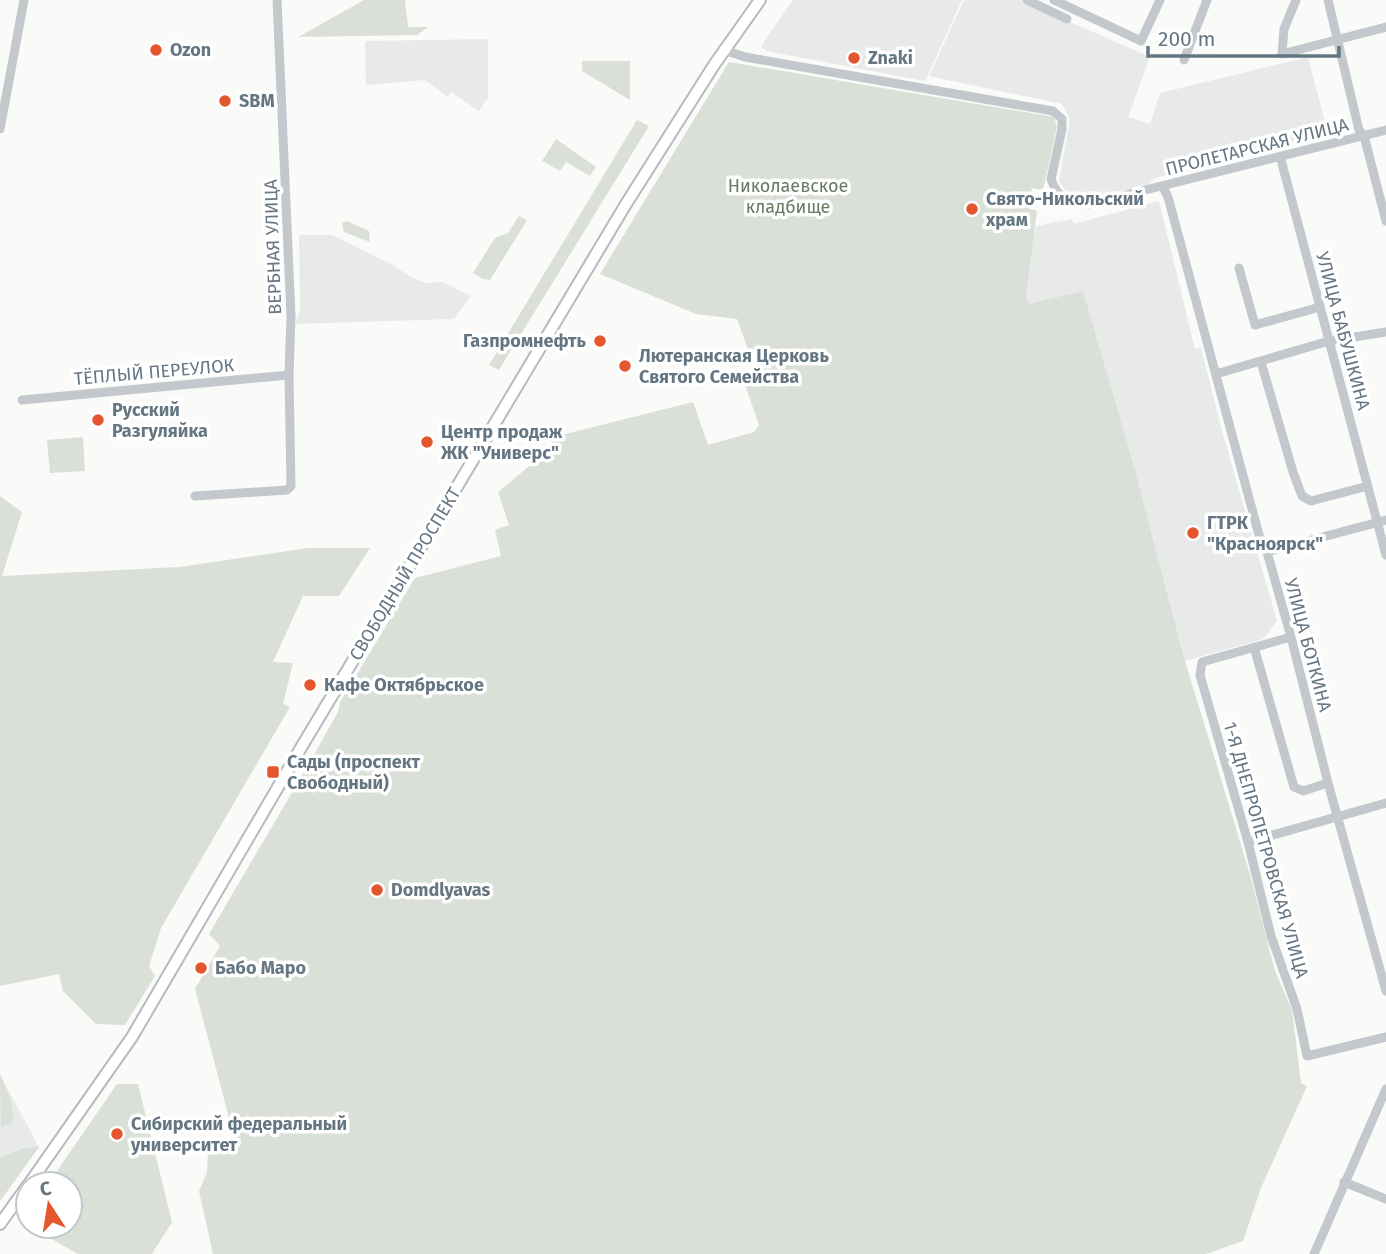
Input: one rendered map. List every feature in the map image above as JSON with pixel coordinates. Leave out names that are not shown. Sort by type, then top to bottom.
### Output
[{"type":"main road","name":"СВОБОДНЫЙ ПРОСПЕКТ","points":[[38,1170],[132,1037],[626,204],[724,50],[760,0]]},
{"type":"main road","name":"СВОБОДНЫЙ ПРОСПЕКТ","points":[[0,1224],[14,1204]]},
{"type":"street","points":[[0,129],[24,0]]},
{"type":"street","name":"ВЕРБНАЯ УЛИЦА","points":[[195,496],[287,490],[291,486],[290,283],[277,0]]},
{"type":"street","points":[[1027,0],[1067,19]]},
{"type":"street","points":[[1054,0],[1141,41],[1160,0]]},
{"type":"street","points":[[1184,60],[1208,0]]},
{"type":"street","points":[[1296,0],[1284,29],[1282,54],[1386,27]]},
{"type":"street","points":[[1328,0],[1359,130],[1364,136],[1386,221]]},
{"type":"street","name":"ПРОЛЕТАРСКАЯ УЛИЦА","points":[[724,50],[745,57],[1053,111],[1062,119],[1051,179],[1053,187],[1060,196],[1068,200],[1095,204],[1386,130]]},
{"type":"street","name":"УЛИЦА БАБУШКИНА","points":[[1280,156],[1368,486],[1382,521],[1386,555]]},
{"type":"street","name":"УЛИЦА БОТКИНА","points":[[1163,187],[1259,535],[1267,552],[1291,637],[1328,783],[1386,991]]},
{"type":"street","points":[[1239,268],[1255,325],[1320,307]]},
{"type":"street","points":[[1216,374],[1329,341],[1386,332]]},
{"type":"street","points":[[1261,362],[1302,496],[1311,500],[1368,486]]},
{"type":"street","name":"ТЁПЛЫЙ ПЕРЕУЛОК","points":[[22,400],[289,375]]},
{"type":"street","points":[[1267,552],[1382,521]]},
{"type":"street","name":"1-Я ДНЕПРОПЕТРОВСКАЯ УЛИЦА","points":[[1291,637],[1202,662],[1199,668],[1266,906],[1271,936],[1297,1009],[1307,1056],[1386,1037]]},
{"type":"street","points":[[1254,647],[1294,787],[1303,790],[1328,783]]},
{"type":"street","points":[[1248,842],[1386,803]]},
{"type":"street","points":[[1314,1254],[1386,1089]]},
{"type":"street","points":[[1344,1182],[1386,1199]]},
{"type":"shaded area","points":[[793,0],[962,0],[925,81],[766,51],[761,46]]},
{"type":"shaded area","points":[[964,0],[1020,0],[1150,57],[1128,117],[1150,124],[1160,93],[1308,57],[1328,134],[1155,178],[1149,184],[1090,198],[1073,195],[1065,190],[1059,181],[1070,119],[1062,104],[929,76]]},
{"type":"shaded area","points":[[488,39],[488,98],[479,111],[451,92],[448,97],[425,80],[366,85],[365,41]]},
{"type":"shaded area","points":[[1159,201],[1195,349],[1201,348],[1277,621],[1263,639],[1185,661],[1135,470],[1083,292],[1029,304],[1026,295],[1036,226],[1072,219],[1074,224]]},
{"type":"shaded area","points":[[299,235],[332,235],[411,277],[427,283],[443,282],[471,296],[454,319],[295,324],[300,310]]},
{"type":"shaded area","points":[[0,1075],[39,1147],[22,1170],[14,1170],[14,1182],[0,1201]]},
{"type":"green space","points":[[364,0],[405,0],[408,27],[428,27],[417,35],[298,37]]},
{"type":"green space","points":[[582,61],[630,61],[630,100],[582,71]]},
{"type":"green space","name":"Николаевское кладбище","points":[[729,62],[1054,117],[1057,127],[1043,190],[1032,188],[1028,208],[1037,211],[1026,295],[1029,304],[1083,291],[1135,470],[1185,661],[1249,871],[1275,971],[1292,1010],[1301,1083],[1307,1086],[1261,1188],[1243,1241],[1206,1254],[213,1254],[199,1191],[207,1172],[208,1153],[236,1144],[195,989],[220,946],[209,934],[311,760],[338,712],[340,702],[415,578],[501,556],[495,530],[509,525],[498,492],[552,447],[550,438],[693,402],[708,445],[754,432],[759,425],[745,385],[759,380],[737,319],[696,314],[600,274]]},
{"type":"green space","points":[[637,120],[649,126],[499,370],[489,365]]},
{"type":"green space","points":[[556,139],[596,167],[590,176],[566,162],[560,171],[542,161]]},
{"type":"green space","points":[[519,216],[527,220],[490,280],[473,273],[495,238],[508,233]]},
{"type":"green space","points":[[347,221],[369,231],[370,242],[344,232],[342,223]]},
{"type":"green space","points":[[83,437],[85,471],[50,473],[47,440]]},
{"type":"green space","points":[[0,496],[22,512],[2,576],[179,567],[308,548],[370,548],[339,596],[303,596],[273,662],[293,663],[283,704],[290,707],[161,928],[149,966],[155,976],[125,1025],[96,1024],[63,991],[59,974],[0,986]]},
{"type":"green space","points":[[0,1075],[13,1114],[11,1124],[1,1127]]},
{"type":"green space","name":"Сибирский федеральный университет","points":[[117,1084],[138,1084],[172,1222],[152,1254],[78,1254],[54,1240],[84,1240],[84,1170],[58,1170]]},
{"type":"green space","points":[[39,1147],[22,1170],[14,1170],[14,1182],[0,1201],[0,1158],[23,1148]]},
{"type":"place","name":"Ozon","points":[[156,50]]},
{"type":"place","name":"Znaki","points":[[854,58]]},
{"type":"place","name":"SBM","points":[[225,101]]},
{"type":"place","name":"Свято-Никольский храм","points":[[972,209]]},
{"type":"place","name":"Газпромнефть","points":[[600,341]]},
{"type":"place","name":"Лютеранская Церковь Святого Семейства","points":[[625,366]]},
{"type":"place","name":"Русский Разгуляйка","points":[[98,420]]},
{"type":"place","name":"Центр продаж ЖК \"Универс\"","points":[[427,442]]},
{"type":"place","name":"ГТРК \"Красноярск\"","points":[[1193,533]]},
{"type":"place","name":"Кафе Октябрьское","points":[[310,685]]},
{"type":"place","name":"Сады (проспект Свободный)","points":[[273,772]]},
{"type":"place","name":"Domdlyavas","points":[[377,890]]},
{"type":"place","name":"Бабо Маро","points":[[201,968]]},
{"type":"place","name":"Сибирский федеральный университет","points":[[117,1134]]}]
